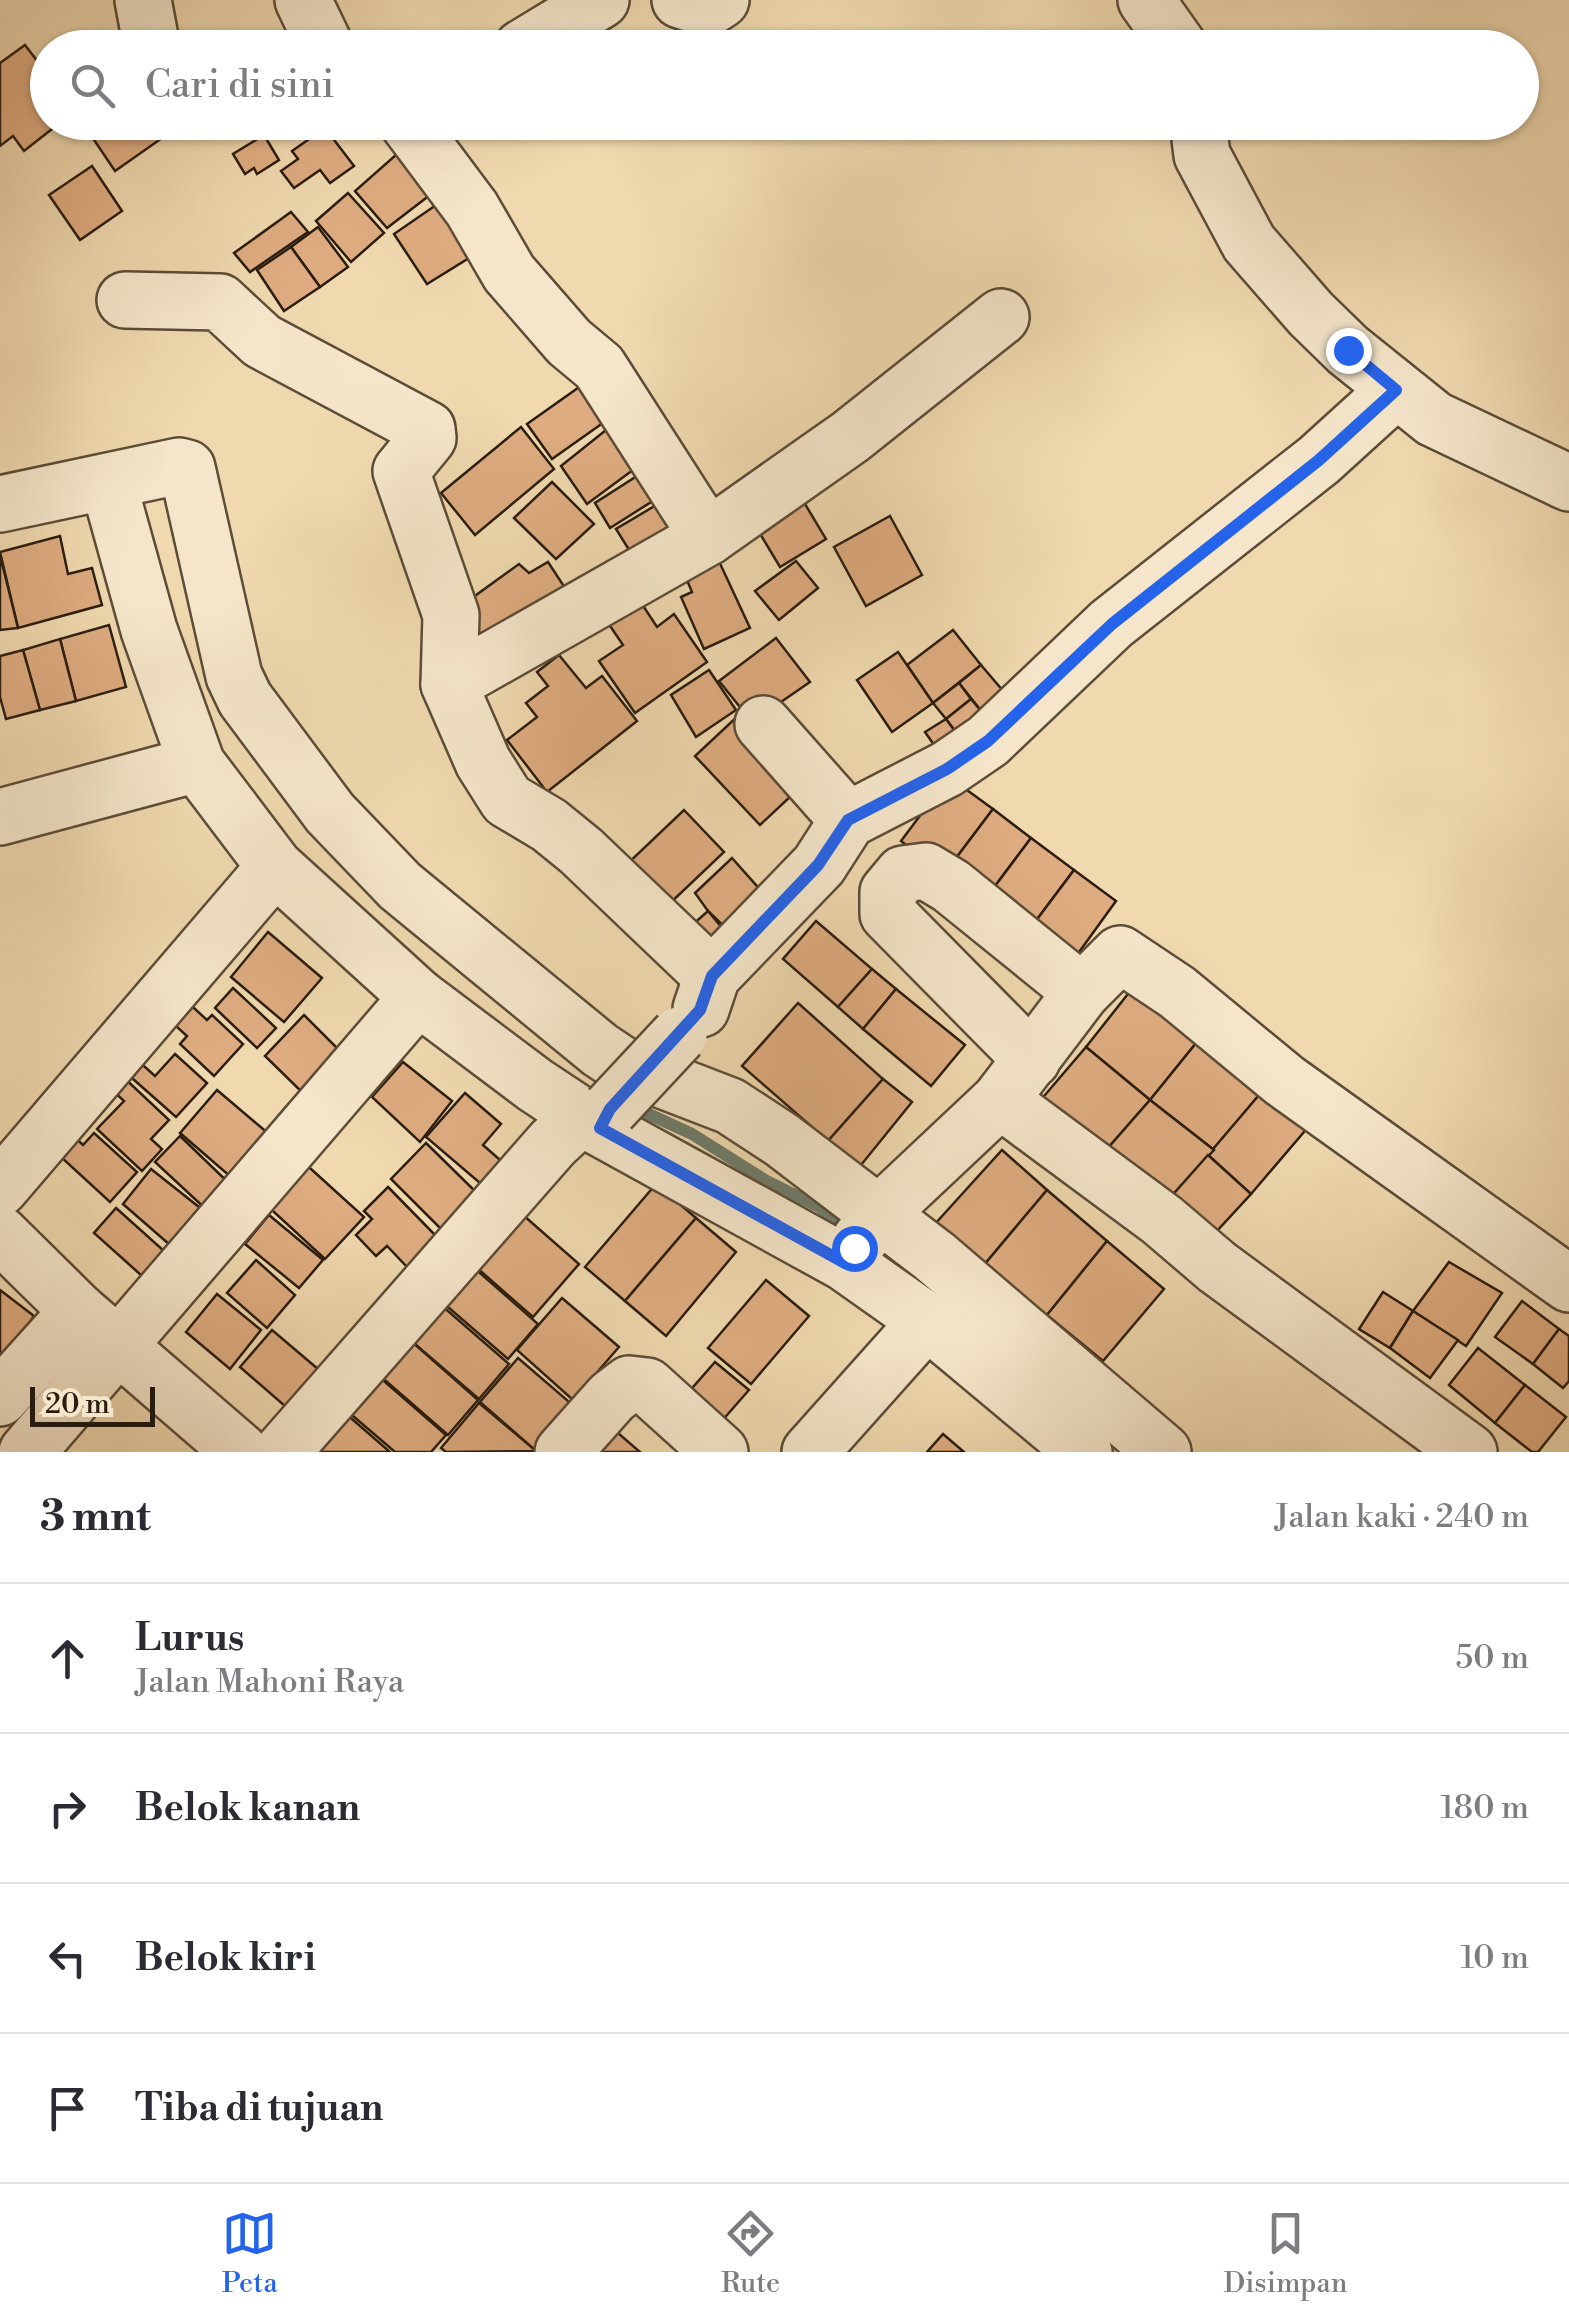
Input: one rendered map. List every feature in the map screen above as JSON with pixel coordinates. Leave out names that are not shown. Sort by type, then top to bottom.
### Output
[{"type":"street","points":[[143,0],[149,30]]},
{"type":"street","points":[[303,0],[317,30]]},
{"type":"street","points":[[552,30],[601,0]]},
{"type":"street","points":[[680,0],[707,9],[721,0]]},
{"type":"street","points":[[1146,0],[1167,30]]},
{"type":"street","points":[[420,140],[472,209],[509,274],[569,342],[599,367],[708,537]]},
{"type":"street","points":[[1200,140],[1202,154],[1249,242],[1310,314],[1434,420],[1569,483]]},
{"type":"street","points":[[125,300],[220,302],[262,341],[428,429],[428,438],[401,471],[451,615],[449,684],[483,762],[507,800],[549,825],[581,851],[712,976]]},
{"type":"street","points":[[449,684],[708,537],[850,437],[1001,317]]},
{"type":"street","points":[[282,1452],[553,1144],[678,1035],[700,1010],[712,976],[818,865],[848,820],[947,769],[988,741],[1112,624],[1319,460],[1396,390]]},
{"type":"street","points":[[0,504],[179,466],[187,468],[234,676],[245,698],[330,812],[603,1104],[730,1106],[861,1239],[927,1321],[1084,1452]]},
{"type":"street","points":[[108,482],[149,630],[189,743],[275,867],[418,997],[603,1104],[861,1239],[1163,1452]]},
{"type":"street","points":[[0,817],[189,743],[245,698]]},
{"type":"street","points":[[763,724],[848,820]]},
{"type":"street","points":[[0,1188],[275,867]]},
{"type":"street","points":[[1082,992],[926,871],[903,874],[888,892],[888,914],[1016,1080],[1135,1199],[1216,1268],[1469,1452]]},
{"type":"street","points":[[861,1239],[1016,1080],[1082,992],[1120,954],[1178,992],[1284,1081],[1569,1284]]},
{"type":"street","points":[[0,1398],[98,1328],[418,997]]},
{"type":"street","points":[[0,1234],[98,1328],[241,1452]]},
{"type":"street","points":[[810,1452],[927,1321]]},
{"type":"street","points":[[27,1452],[98,1328]]},
{"type":"street","points":[[563,1452],[612,1397],[629,1384],[647,1386],[720,1452]]},
{"type":"building","points":[[25,45],[30,52],[30,140],[38,140],[24,151],[13,136],[0,146],[0,63]]},
{"type":"building","points":[[94,140],[159,140],[115,171]]},
{"type":"building","points":[[256,140],[267,140],[279,160],[257,174],[254,168],[245,174],[233,154]]},
{"type":"building","points":[[308,140],[334,140],[354,166],[330,183],[320,170],[294,188],[281,171],[298,159],[292,151]]},
{"type":"building","points":[[406,146],[439,188],[387,228],[355,191]]},
{"type":"building","points":[[92,166],[122,211],[80,240],[49,195]]},
{"type":"building","points":[[348,193],[384,233],[351,262],[316,221]]},
{"type":"building","points":[[452,194],[482,250],[427,284],[394,234]]},
{"type":"building","points":[[291,212],[308,232],[250,272],[234,253]]},
{"type":"building","points":[[318,227],[348,267],[320,287],[291,247]]},
{"type":"building","points":[[291,247],[320,287],[284,311],[257,270]]},
{"type":"building","points":[[592,378],[617,413],[552,459],[527,424]]},
{"type":"building","points":[[616,422],[645,461],[587,504],[561,466]]},
{"type":"building","points":[[521,427],[554,469],[475,535],[441,493]]},
{"type":"building","points":[[651,467],[667,492],[610,528],[595,503]]},
{"type":"building","points":[[552,482],[594,524],[556,559],[514,518]]},
{"type":"building","points":[[796,489],[826,539],[780,567],[750,517]]},
{"type":"building","points":[[673,495],[687,520],[631,553],[616,529]]},
{"type":"building","points":[[890,516],[922,575],[866,606],[834,547]]},
{"type":"building","points":[[60,536],[68,574],[92,568],[102,605],[18,628],[0,552]]},
{"type":"building","points":[[0,555],[18,628],[0,630]]},
{"type":"building","points":[[717,557],[750,628],[704,649],[681,597],[692,592],[684,573]]},
{"type":"building","points":[[796,561],[818,588],[779,620],[755,591]]},
{"type":"building","points":[[548,562],[569,594],[513,646],[476,636],[461,606],[519,564],[529,573]]},
{"type":"building","points":[[636,595],[657,627],[674,614],[707,662],[635,713],[599,661],[623,645],[604,617]]},
{"type":"building","points":[[109,625],[126,687],[76,701],[60,639]]},
{"type":"building","points":[[953,630],[981,665],[933,703],[907,665]]},
{"type":"building","points":[[776,638],[810,682],[752,722],[719,681]]},
{"type":"building","points":[[60,639],[76,701],[40,710],[23,650]]},
{"type":"building","points":[[23,650],[40,710],[6,719],[0,697],[0,656]]},
{"type":"building","points":[[898,652],[933,703],[892,732],[857,680]]},
{"type":"building","points":[[559,655],[586,688],[602,676],[637,721],[547,792],[507,740],[537,717],[526,703],[548,686],[537,672]]},
{"type":"building","points":[[981,665],[1010,699],[986,717],[959,683]]},
{"type":"building","points":[[709,670],[736,710],[696,737],[671,695]]},
{"type":"building","points":[[959,683],[971,699],[946,719],[933,703]]},
{"type":"building","points":[[971,699],[986,717],[960,738],[946,719]]},
{"type":"building","points":[[740,714],[792,795],[760,825],[695,756]]},
{"type":"building","points":[[946,719],[960,738],[939,752],[925,732]]},
{"type":"building","points":[[949,777],[993,809],[944,874],[901,841]]},
{"type":"building","points":[[993,809],[1031,838],[983,902],[944,874]]},
{"type":"building","points":[[684,810],[724,852],[664,909],[624,867]]},
{"type":"building","points":[[1031,838],[1074,870],[1026,934],[983,902]]},
{"type":"building","points":[[732,858],[772,903],[735,937],[695,893]]},
{"type":"building","points":[[1074,870],[1116,901],[1069,966],[1026,934]]},
{"type":"building","points":[[708,911],[733,941],[682,934]]},
{"type":"building","points":[[816,921],[872,969],[838,1007],[783,959]]},
{"type":"building","points":[[268,932],[322,978],[284,1022],[231,977]]},
{"type":"building","points":[[872,969],[896,989],[863,1029],[838,1007]]},
{"type":"building","points":[[1135,985],[1201,1037],[1150,1100],[1086,1047]]},
{"type":"building","points":[[233,988],[276,1028],[257,1048],[215,1008]]},
{"type":"building","points":[[896,989],[965,1045],[931,1086],[863,1029]]},
{"type":"building","points":[[183,998],[207,1020],[212,1015],[243,1044],[214,1076],[180,1044],[187,1036],[166,1017]]},
{"type":"building","points":[[798,1003],[883,1079],[828,1141],[742,1066]]},
{"type":"building","points":[[304,1015],[340,1051],[311,1101],[265,1056]]},
{"type":"building","points":[[1201,1037],[1265,1088],[1214,1150],[1150,1100]]},
{"type":"building","points":[[1086,1047],[1150,1100],[1101,1156],[1039,1102]]},
{"type":"building","points":[[175,1054],[207,1083],[176,1117],[124,1071],[135,1058],[155,1076]]},
{"type":"building","points":[[403,1062],[452,1101],[420,1142],[372,1097]]},
{"type":"building","points":[[120,1074],[169,1120],[151,1139],[162,1149],[142,1171],[97,1129],[124,1101],[108,1086]]},
{"type":"building","points":[[883,1079],[912,1102],[857,1170],[828,1141]]},
{"type":"building","points":[[1265,1088],[1310,1125],[1251,1194],[1208,1155]]},
{"type":"building","points":[[217,1090],[276,1140],[239,1184],[180,1133]]},
{"type":"building","points":[[465,1093],[501,1124],[483,1145],[507,1166],[487,1189],[426,1137]]},
{"type":"building","points":[[1150,1100],[1214,1150],[1161,1208],[1101,1156]]},
{"type":"building","points":[[65,1128],[83,1145],[94,1133],[137,1172],[110,1202],[49,1146]]},
{"type":"building","points":[[180,1136],[234,1188],[210,1213],[155,1162]]},
{"type":"building","points":[[426,1143],[478,1194],[442,1230],[391,1179]]},
{"type":"building","points":[[1002,1150],[1047,1190],[984,1265],[934,1225]]},
{"type":"building","points":[[1208,1155],[1251,1194],[1203,1246],[1161,1208]]},
{"type":"building","points":[[300,1159],[364,1217],[325,1259],[262,1201]]},
{"type":"building","points":[[151,1169],[209,1215],[178,1252],[123,1204]]},
{"type":"building","points":[[656,1184],[696,1218],[625,1301],[585,1267]]},
{"type":"building","points":[[388,1187],[439,1239],[409,1269],[387,1246],[376,1256],[356,1235],[372,1219],[364,1211]]},
{"type":"building","points":[[1047,1190],[1107,1241],[1047,1315],[984,1265]]},
{"type":"building","points":[[116,1208],[173,1259],[151,1284],[94,1233]]},
{"type":"building","points":[[269,1215],[323,1260],[299,1288],[245,1244]]},
{"type":"building","points":[[523,1215],[579,1264],[533,1317],[476,1267]]},
{"type":"building","points":[[696,1218],[736,1252],[666,1336],[625,1301]]},
{"type":"building","points":[[1107,1241],[1164,1289],[1103,1361],[1047,1315]]},
{"type":"building","points":[[464,1259],[538,1324],[508,1359],[434,1295]]},
{"type":"building","points":[[256,1260],[295,1295],[267,1328],[227,1293]]},
{"type":"building","points":[[1449,1262],[1502,1293],[1466,1346],[1413,1311]]},
{"type":"building","points":[[766,1280],[809,1316],[751,1384],[708,1348]]},
{"type":"building","points":[[0,1290],[34,1316],[0,1366]]},
{"type":"building","points":[[1383,1292],[1413,1311],[1390,1348],[1359,1329]]},
{"type":"building","points":[[217,1294],[261,1330],[230,1369],[186,1332]]},
{"type":"building","points":[[433,1298],[509,1364],[479,1399],[402,1333]]},
{"type":"building","points":[[562,1298],[619,1347],[573,1400],[517,1350]]},
{"type":"building","points":[[1522,1301],[1559,1329],[1533,1364],[1495,1337]]},
{"type":"building","points":[[1413,1311],[1458,1340],[1430,1378],[1390,1348]]},
{"type":"building","points":[[1559,1329],[1569,1336],[1569,1381],[1563,1388],[1533,1364]]},
{"type":"building","points":[[272,1330],[325,1375],[293,1413],[240,1367]]},
{"type":"building","points":[[402,1333],[478,1400],[448,1435],[371,1368]]},
{"type":"building","points":[[1478,1348],[1525,1385],[1495,1423],[1449,1385]]},
{"type":"building","points":[[518,1358],[575,1407],[536,1451],[480,1402]]},
{"type":"building","points":[[715,1362],[749,1390],[713,1431],[680,1402]]},
{"type":"building","points":[[369,1368],[446,1435],[431,1452],[395,1452],[339,1404]]},
{"type":"building","points":[[1525,1385],[1566,1417],[1538,1452],[1532,1452],[1495,1423]]},
{"type":"building","points":[[479,1403],[536,1451],[446,1452],[441,1448]]},
{"type":"building","points":[[337,1406],[390,1452],[311,1452]]},
{"type":"building","points":[[604,1421],[640,1452],[578,1452]]},
{"type":"building","points":[[943,1434],[964,1452],[927,1452]]},
{"type":"waterway","points":[[629,1105],[692,1134],[765,1180],[819,1207],[850,1230]]},
{"type":"waterway","points":[[870,1244],[935,1292]]},
{"type":"route","points":[[854,1248],[845,1263],[600,1128],[610,1109],[700,1010],[712,976],[818,865],[848,820],[947,769],[988,741],[1112,624],[1319,460],[1396,390],[1348,350]]}]
